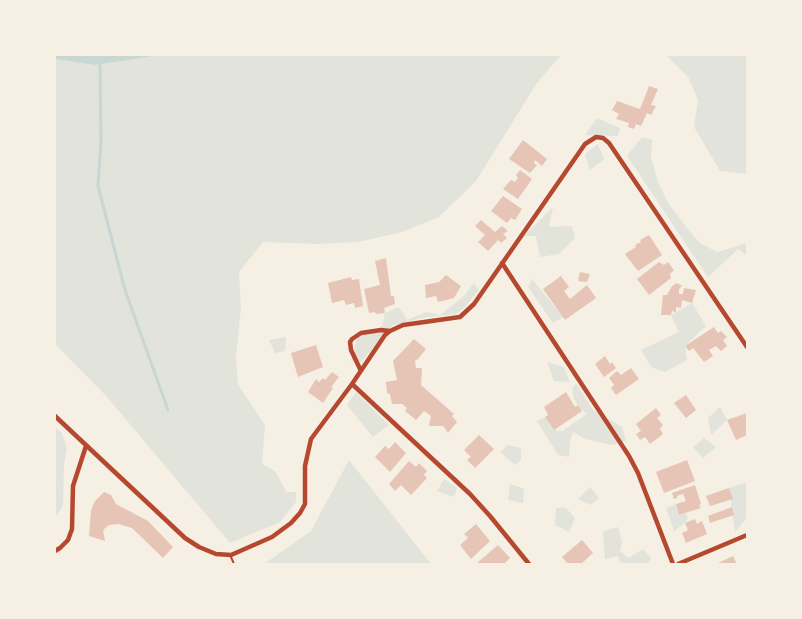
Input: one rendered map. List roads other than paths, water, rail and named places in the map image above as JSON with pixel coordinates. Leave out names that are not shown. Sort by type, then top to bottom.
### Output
[{"type":"street","points":[[55,416],[185,538],[216,554],[231,555],[272,537],[291,523],[305,504],[305,466],[311,439],[361,372],[385,335],[403,325],[460,317],[474,304],[585,144],[596,136],[603,138],[609,143],[747,348]]},
{"type":"street","points":[[502,263],[629,456],[638,473],[673,564]]},
{"type":"street","points":[[361,372],[351,350],[350,342],[352,339],[361,333],[381,330],[390,331]]},
{"type":"street","points":[[352,384],[470,494],[528,564]]},
{"type":"street","points":[[55,551],[68,540],[72,529],[73,486],[86,446]]},
{"type":"street","points":[[678,564],[747,535]]},
{"type":"lane","points":[[231,555],[234,564]]},
{"type":"waterway","points":[[100,65],[101,143],[98,186],[125,290],[168,410]]}]
